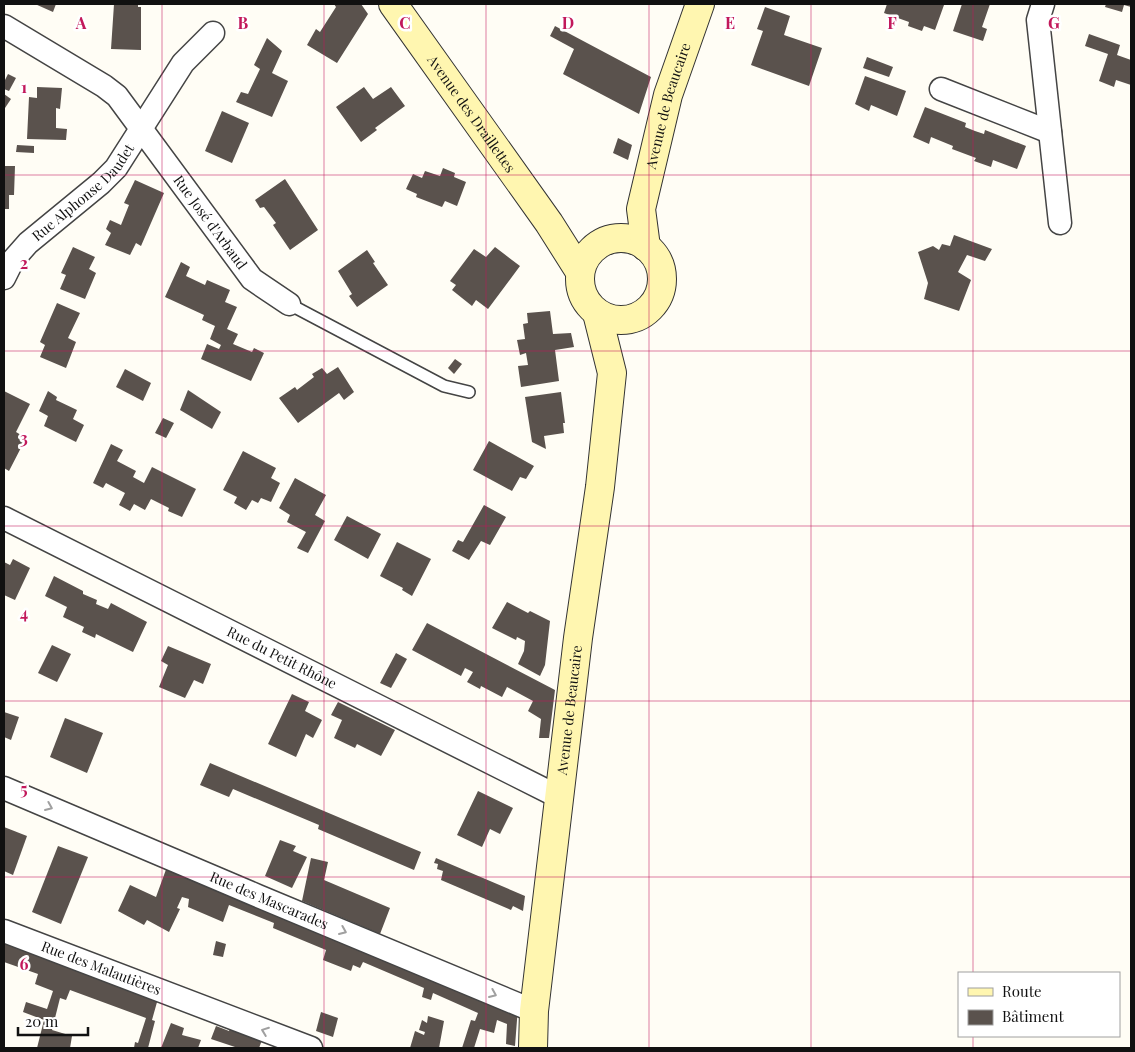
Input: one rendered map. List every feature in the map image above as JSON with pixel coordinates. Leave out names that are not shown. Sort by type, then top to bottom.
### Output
[{"type":"street","name":"Avenue des Draillettes","points":[[393,4],[549,223],[580,272]]},
{"type":"street","name":"Avenue de Beaucaire","points":[[646,247],[641,210],[668,95],[700,4]]},
{"type":"street","points":[[1043,4],[1038,20],[1060,223]]},
{"type":"street","name":"Rue José d'Arbaud","points":[[4,26],[104,86],[117,96],[252,279],[290,304]]},
{"type":"street","points":[[141,130],[183,62],[213,33]]},
{"type":"street","points":[[940,89],[1050,132]]},
{"type":"street","name":"Rue Alphonse Daudet","points":[[4,278],[13,260],[28,243],[101,183],[116,168],[141,130]]},
{"type":"street","points":[[549,223],[605,242],[630,239],[646,247],[656,257],[661,270],[662,283],[658,297],[650,308],[629,320],[607,318],[597,313],[588,305],[582,295],[580,272],[583,261],[589,252],[605,242],[641,210]]},
{"type":"street","name":"Avenue de Beaucaire","points":[[597,313],[612,373]]},
{"type":"street","name":"Avenue de Beaucaire","points":[[533,1048],[534,1011],[578,638],[600,488],[612,373],[639,316]]},
{"type":"street","name":"Rue du Petit Rhône","points":[[4,518],[559,798]]},
{"type":"street","name":"Rue des Mascarades","points":[[4,788],[534,1011]]},
{"type":"street","name":"Rue des Malautières","points":[[4,931],[311,1048]]},
{"type":"lane","points":[[290,304],[444,386],[468,392]]},
{"type":"building","points":[[35,4],[56,4],[53,12]]},
{"type":"building","points":[[114,4],[138,4],[138,7],[141,7],[141,50],[111,49]]},
{"type":"building","points":[[334,4],[361,4],[368,14],[337,63],[307,45],[316,29],[320,32],[336,7]]},
{"type":"building","points":[[887,4],[944,5],[935,30],[924,26],[922,31],[908,26],[909,22],[884,13]]},
{"type":"building","points":[[962,4],[990,4],[982,27],[987,29],[983,41],[953,31]]},
{"type":"building","points":[[1106,4],[1131,4],[1131,7],[1124,5],[1122,12],[1105,7]]},
{"type":"building","points":[[765,7],[790,16],[784,35],[822,48],[809,86],[751,65],[763,31],[757,29]]},
{"type":"building","points":[[555,26],[651,77],[639,114],[563,74],[574,49],[550,36]]},
{"type":"building","points":[[1089,34],[1120,45],[1117,55],[1131,60],[1131,85],[1116,80],[1114,87],[1099,81],[1108,54],[1085,46]]},
{"type":"building","points":[[267,38],[282,51],[272,73],[288,81],[272,117],[236,102],[241,92],[248,94],[260,69],[254,65]]},
{"type":"building","points":[[867,57],[893,67],[889,77],[863,68]]},
{"type":"building","points":[[8,74],[16,78],[9,91],[4,89],[4,82]]},
{"type":"building","points":[[865,76],[906,91],[897,116],[871,105],[869,111],[855,104]]},
{"type":"building","points":[[37,87],[62,88],[60,109],[56,108],[56,128],[67,129],[66,140],[27,139],[29,97],[37,98]]},
{"type":"building","points":[[364,87],[373,99],[391,87],[405,106],[375,128],[377,130],[361,142],[336,107]]},
{"type":"building","points":[[4,94],[11,99],[5,108],[4,107]]},
{"type":"building","points":[[925,107],[966,123],[965,127],[975,131],[984,134],[985,130],[1026,146],[1017,169],[993,160],[991,167],[974,161],[976,158],[952,149],[953,146],[931,137],[929,144],[913,137]]},
{"type":"building","points":[[222,111],[249,123],[232,163],[205,151]]},
{"type":"building","points":[[618,138],[632,145],[628,160],[613,153]]},
{"type":"building","points":[[17,145],[34,146],[34,153],[16,152]]},
{"type":"building","points":[[4,166],[15,166],[14,195],[9,195],[9,209],[4,209]]},
{"type":"building","points":[[443,168],[455,173],[454,177],[466,182],[457,206],[445,201],[442,207],[416,197],[417,194],[406,189],[413,174],[422,178],[425,171],[440,176]]},
{"type":"building","points":[[285,179],[318,230],[290,250],[273,225],[276,223],[264,207],[260,208],[255,200]]},
{"type":"building","points":[[135,180],[164,193],[141,246],[136,243],[130,255],[105,245],[111,233],[106,229],[110,220],[121,225],[129,205],[124,203]]},
{"type":"building","points":[[954,235],[992,249],[985,261],[967,255],[958,272],[971,280],[959,311],[924,299],[928,283],[918,252],[933,246],[939,250],[942,244],[950,246]]},
{"type":"building","points":[[73,247],[95,257],[89,269],[96,273],[85,299],[60,289],[66,275],[61,273]]},
{"type":"building","points":[[495,247],[520,266],[488,309],[476,300],[472,306],[452,290],[456,285],[450,281],[474,249],[486,257]]},
{"type":"building","points":[[367,250],[375,262],[373,263],[388,285],[357,307],[349,296],[352,294],[338,271]]},
{"type":"building","points":[[181,262],[190,267],[186,276],[205,285],[207,280],[230,290],[225,302],[237,307],[227,329],[238,334],[233,344],[252,352],[254,348],[264,353],[251,381],[201,359],[207,344],[219,349],[221,345],[210,339],[215,326],[202,320],[204,315],[165,297]]},
{"type":"building","points":[[57,303],[80,313],[68,338],[76,342],[66,368],[40,357],[45,345],[40,342]]},
{"type":"building","points":[[550,311],[553,334],[571,333],[574,347],[555,350],[559,381],[521,387],[518,366],[528,365],[526,353],[520,355],[517,340],[525,339],[523,324],[528,323],[527,313]]},
{"type":"building","points":[[455,359],[462,364],[454,374],[448,368]]},
{"type":"building","points":[[338,367],[354,392],[344,400],[339,393],[298,423],[279,398],[295,387],[297,390],[314,377],[312,374],[322,368],[327,374]]},
{"type":"building","points":[[125,369],[151,383],[143,401],[116,387]]},
{"type":"building","points":[[188,390],[221,412],[212,429],[180,410]]},
{"type":"building","points":[[4,391],[30,404],[16,432],[26,438],[9,471],[4,468]]},
{"type":"building","points":[[48,391],[57,397],[56,400],[77,410],[73,419],[84,425],[76,442],[44,426],[48,416],[39,411]]},
{"type":"building","points":[[561,392],[565,423],[563,423],[564,433],[544,436],[546,449],[532,442],[525,397]]},
{"type":"building","points":[[163,418],[174,423],[166,438],[155,433]]},
{"type":"building","points":[[489,441],[534,466],[526,479],[520,477],[512,491],[473,470]]},
{"type":"building","points":[[111,444],[123,450],[117,461],[136,471],[133,477],[144,483],[152,467],[196,489],[182,517],[168,511],[169,508],[151,499],[145,510],[134,504],[130,511],[119,505],[125,493],[106,483],[103,488],[93,483]]},
{"type":"building","points":[[243,451],[276,468],[271,478],[280,483],[271,502],[261,498],[258,503],[252,500],[246,510],[234,503],[237,497],[223,490]]},
{"type":"building","points":[[295,478],[326,495],[315,515],[325,521],[308,553],[297,548],[306,532],[287,522],[290,515],[279,508]]},
{"type":"building","points":[[484,505],[506,517],[490,545],[481,541],[469,560],[452,551],[458,540],[463,542]]},
{"type":"building","points":[[347,516],[381,534],[368,559],[334,540]]},
{"type":"building","points":[[397,542],[431,559],[412,596],[402,590],[403,588],[380,576]]},
{"type":"building","points":[[13,559],[30,568],[15,600],[4,595],[4,562],[10,565]]},
{"type":"building","points":[[54,576],[83,591],[83,594],[97,600],[96,604],[108,609],[111,603],[147,622],[133,652],[96,634],[95,638],[82,632],[84,627],[63,617],[67,607],[45,596]]},
{"type":"building","points":[[507,602],[528,613],[530,611],[550,621],[545,665],[540,676],[518,664],[524,651],[525,641],[517,637],[516,640],[492,628]]},
{"type":"building","points":[[427,623],[555,690],[549,738],[539,738],[541,719],[528,711],[533,701],[507,687],[502,697],[481,686],[480,689],[467,682],[473,672],[465,668],[461,676],[412,650]]},
{"type":"building","points":[[52,645],[71,654],[57,682],[38,673]]},
{"type":"building","points":[[168,646],[211,664],[203,684],[194,680],[185,698],[159,687],[168,665],[161,661]]},
{"type":"building","points":[[396,653],[407,659],[391,688],[380,683]]},
{"type":"building","points":[[292,694],[309,702],[305,711],[322,720],[313,738],[306,734],[296,757],[268,744]]},
{"type":"building","points":[[338,702],[395,730],[381,756],[357,744],[355,748],[334,738],[342,720],[331,715]]},
{"type":"building","points":[[4,712],[19,717],[11,740],[4,737]]},
{"type":"building","points":[[65,718],[103,733],[87,773],[50,757]]},
{"type":"building","points":[[210,763],[421,852],[414,870],[318,829],[319,825],[233,789],[229,797],[200,785]]},
{"type":"building","points":[[478,791],[513,808],[500,834],[490,829],[482,847],[457,835]]},
{"type":"building","points":[[4,827],[27,836],[13,875],[4,871]]},
{"type":"building","points":[[280,840],[296,846],[293,851],[307,857],[292,888],[265,876]]},
{"type":"building","points":[[58,846],[88,857],[61,924],[32,912]]},
{"type":"building","points":[[311,858],[328,862],[324,880],[390,908],[380,934],[302,901]]},
{"type":"building","points":[[436,858],[525,896],[523,911],[513,906],[511,910],[441,880],[443,871],[437,869],[438,864],[434,863]]},
{"type":"building","points":[[168,864],[518,1007],[515,1046],[506,1044],[507,1024],[497,1020],[494,1033],[480,1029],[474,1048],[462,1048],[471,1020],[475,1021],[478,1013],[433,993],[431,1000],[422,997],[424,988],[363,962],[360,968],[353,965],[351,971],[323,960],[326,950],[273,928],[274,923],[229,905],[223,922],[188,907],[189,899],[182,897],[177,908],[180,909],[169,932],[147,920],[144,925],[118,911],[130,885],[156,897]]},
{"type":"building","points":[[4,936],[159,995],[152,1020],[155,1021],[148,1048],[134,1048],[135,1042],[138,1043],[146,1018],[70,990],[66,1000],[60,998],[52,1030],[72,1036],[70,1048],[37,1048],[44,1020],[23,1012],[26,1002],[47,1009],[53,991],[35,984],[38,974],[4,962]]},
{"type":"building","points":[[216,941],[226,944],[223,957],[213,955]]},
{"type":"building","points":[[321,1012],[338,1018],[333,1037],[316,1031]]},
{"type":"building","points":[[428,1016],[444,1021],[439,1048],[410,1048],[415,1031],[424,1035],[425,1032],[419,1030],[422,1020],[427,1023]]},
{"type":"building","points":[[171,1023],[184,1028],[182,1035],[201,1040],[198,1048],[161,1048]]},
{"type":"building","points":[[216,1026],[229,1031],[231,1026],[264,1035],[259,1048],[238,1048],[211,1039]]}]
